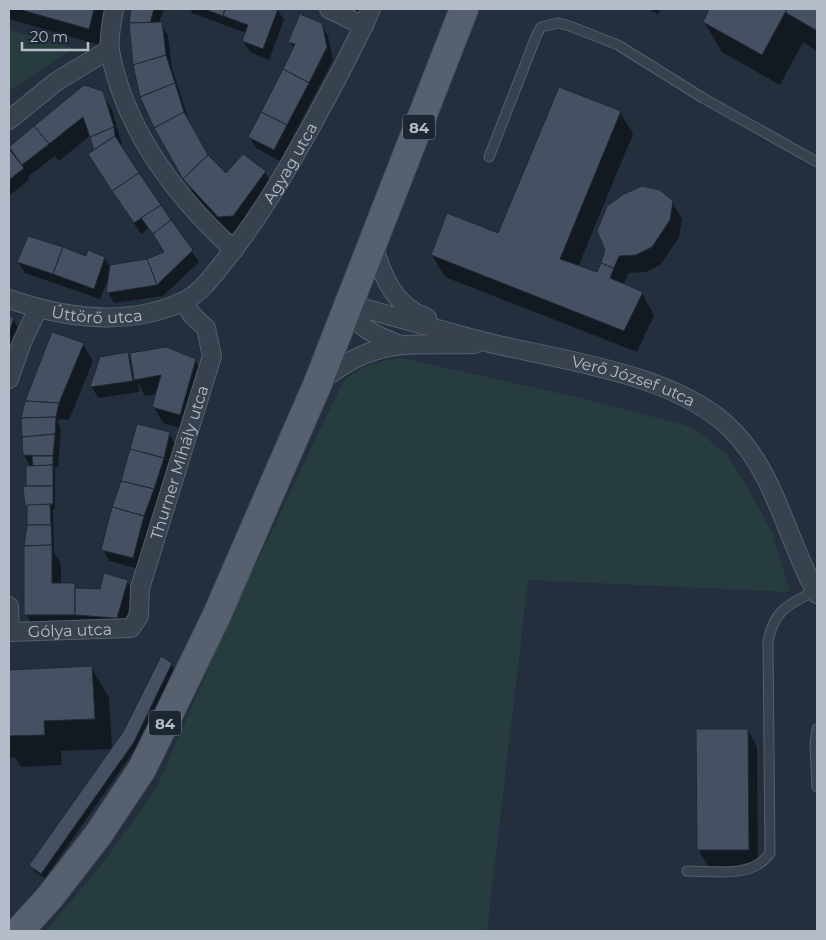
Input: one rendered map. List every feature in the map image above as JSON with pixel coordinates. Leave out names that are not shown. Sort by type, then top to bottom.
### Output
[{"type":"main road","name":"84","points":[[19,931],[50,897],[98,836],[142,769],[216,617],[318,383],[464,9]]},
{"type":"street","points":[[114,9],[110,49],[123,94],[155,160],[175,189],[201,220],[234,250]]},
{"type":"street","points":[[329,9],[364,26]]},
{"type":"street","name":"Agyag utca","points":[[184,302],[208,282],[234,250],[281,181],[364,26],[371,9]]},
{"type":"street","points":[[9,120],[57,80],[110,49]]},
{"type":"street","points":[[373,244],[385,279],[404,305],[422,316],[490,343]]},
{"type":"street","name":"Úttörő utca","points":[[9,299],[38,309],[67,315],[104,317],[158,311],[184,302]]},
{"type":"street","name":"Thurner Mihály utca","points":[[131,628],[139,616],[140,588],[212,356],[206,328],[192,315],[184,302]]},
{"type":"street","points":[[347,306],[355,320],[362,326],[398,344]]},
{"type":"street","name":"Verő József utca","points":[[347,306],[359,307],[490,343],[643,379],[697,403],[732,430],[760,468],[817,591]]},
{"type":"street","points":[[9,379],[22,342],[38,309]]},
{"type":"street","points":[[318,383],[341,365],[357,356],[398,344],[490,343]]},
{"type":"street","points":[[9,606],[9,632]]},
{"type":"street","name":"Gólya utca","points":[[9,632],[131,628]]},
{"type":"lane","points":[[489,157],[537,34],[541,27],[558,23],[618,45],[703,98],[817,162]]},
{"type":"lane","points":[[687,871],[745,871],[764,862],[770,853],[768,641],[772,624],[779,613],[817,591]]},
{"type":"lane","points":[[817,729],[817,787]]},
{"type":"green space","points":[[9,30],[75,48],[9,91]]},
{"type":"green space","points":[[402,358],[581,398],[692,427],[727,454],[748,488],[772,532],[790,592],[528,580],[487,931],[46,931],[103,863],[157,787],[227,625],[343,382],[357,371],[370,365]]},
{"type":"building","points":[[18,9],[94,9],[89,29]]},
{"type":"building","points":[[131,9],[154,9],[150,23],[129,23]]},
{"type":"building","points":[[204,9],[225,9],[223,16]]},
{"type":"building","points":[[225,9],[278,9],[263,49],[242,41],[248,25],[223,16]]},
{"type":"building","points":[[709,9],[787,9],[762,55],[703,22]]},
{"type":"building","points":[[787,9],[817,9],[817,31],[785,12]]},
{"type":"building","points":[[300,14],[322,23],[327,47],[309,83],[283,69],[295,44],[288,42]]},
{"type":"building","points":[[162,22],[166,55],[133,65],[129,23]]},
{"type":"building","points":[[166,55],[175,83],[140,97],[133,65]]},
{"type":"building","points":[[283,69],[309,83],[287,125],[261,112]]},
{"type":"building","points":[[175,83],[184,112],[154,128],[140,97]]},
{"type":"building","points":[[84,85],[103,91],[114,127],[90,137],[83,117],[49,144],[34,126]]},
{"type":"building","points":[[559,87],[621,111],[560,259],[597,272],[601,263],[614,268],[610,278],[643,292],[624,331],[431,255],[447,213],[498,233]]},
{"type":"building","points":[[184,112],[208,155],[183,179],[154,128]]},
{"type":"building","points":[[261,112],[287,125],[274,150],[248,137]]},
{"type":"building","points":[[34,126],[49,144],[22,165],[9,147]]},
{"type":"building","points":[[114,127],[115,136],[94,150],[90,137]]},
{"type":"building","points":[[115,136],[139,173],[112,191],[88,154]]},
{"type":"building","points":[[9,149],[24,168],[9,180]]},
{"type":"building","points":[[243,154],[266,171],[233,216],[218,217],[183,179],[208,155],[226,173]]},
{"type":"building","points":[[139,173],[161,205],[134,223],[112,191]]},
{"type":"building","points":[[642,186],[660,190],[673,201],[670,220],[652,247],[636,255],[619,256],[614,268],[601,263],[605,250],[597,231],[607,206],[624,194]]},
{"type":"building","points":[[161,205],[171,220],[153,234],[141,218]]},
{"type":"building","points":[[171,220],[193,250],[157,285],[147,259],[164,252],[153,234]]},
{"type":"building","points":[[28,236],[63,247],[53,274],[17,262]]},
{"type":"building","points":[[63,247],[86,256],[88,250],[105,257],[94,289],[53,274]]},
{"type":"building","points":[[147,259],[157,285],[106,293],[110,265]]},
{"type":"building","points":[[9,316],[14,318],[9,332]]},
{"type":"building","points":[[52,332],[84,343],[59,403],[25,401]]},
{"type":"building","points":[[166,347],[196,359],[180,415],[152,407],[161,375],[134,380],[130,353]]},
{"type":"building","points":[[128,352],[133,381],[90,387],[100,357]]},
{"type":"building","points":[[25,401],[59,403],[56,417],[21,418]]},
{"type":"building","points":[[56,417],[55,434],[22,437],[21,418]]},
{"type":"building","points":[[137,424],[170,432],[164,458],[130,449]]},
{"type":"building","points":[[55,434],[53,456],[23,455],[22,437]]},
{"type":"building","points":[[130,449],[164,458],[154,489],[121,481]]},
{"type":"building","points":[[32,456],[53,456],[53,465],[33,466]]},
{"type":"building","points":[[53,465],[53,486],[26,486],[26,466]]},
{"type":"building","points":[[121,481],[154,489],[144,516],[112,507]]},
{"type":"building","points":[[53,486],[53,504],[25,506],[23,487]]},
{"type":"building","points":[[53,504],[50,505],[51,525],[27,525],[27,505]]},
{"type":"building","points":[[112,507],[144,516],[133,558],[101,550]]},
{"type":"building","points":[[27,525],[51,525],[52,545],[24,546]]},
{"type":"building","points":[[52,545],[52,583],[75,583],[75,615],[24,615],[24,546]]},
{"type":"building","points":[[104,573],[128,580],[117,618],[75,615],[75,588],[100,589]]},
{"type":"building","points":[[161,656],[172,663],[134,742],[41,874],[29,865],[123,732]]},
{"type":"building","points":[[92,666],[95,719],[44,721],[45,735],[9,736],[9,670]]},
{"type":"building","points":[[696,729],[748,729],[749,850],[697,850]]}]
